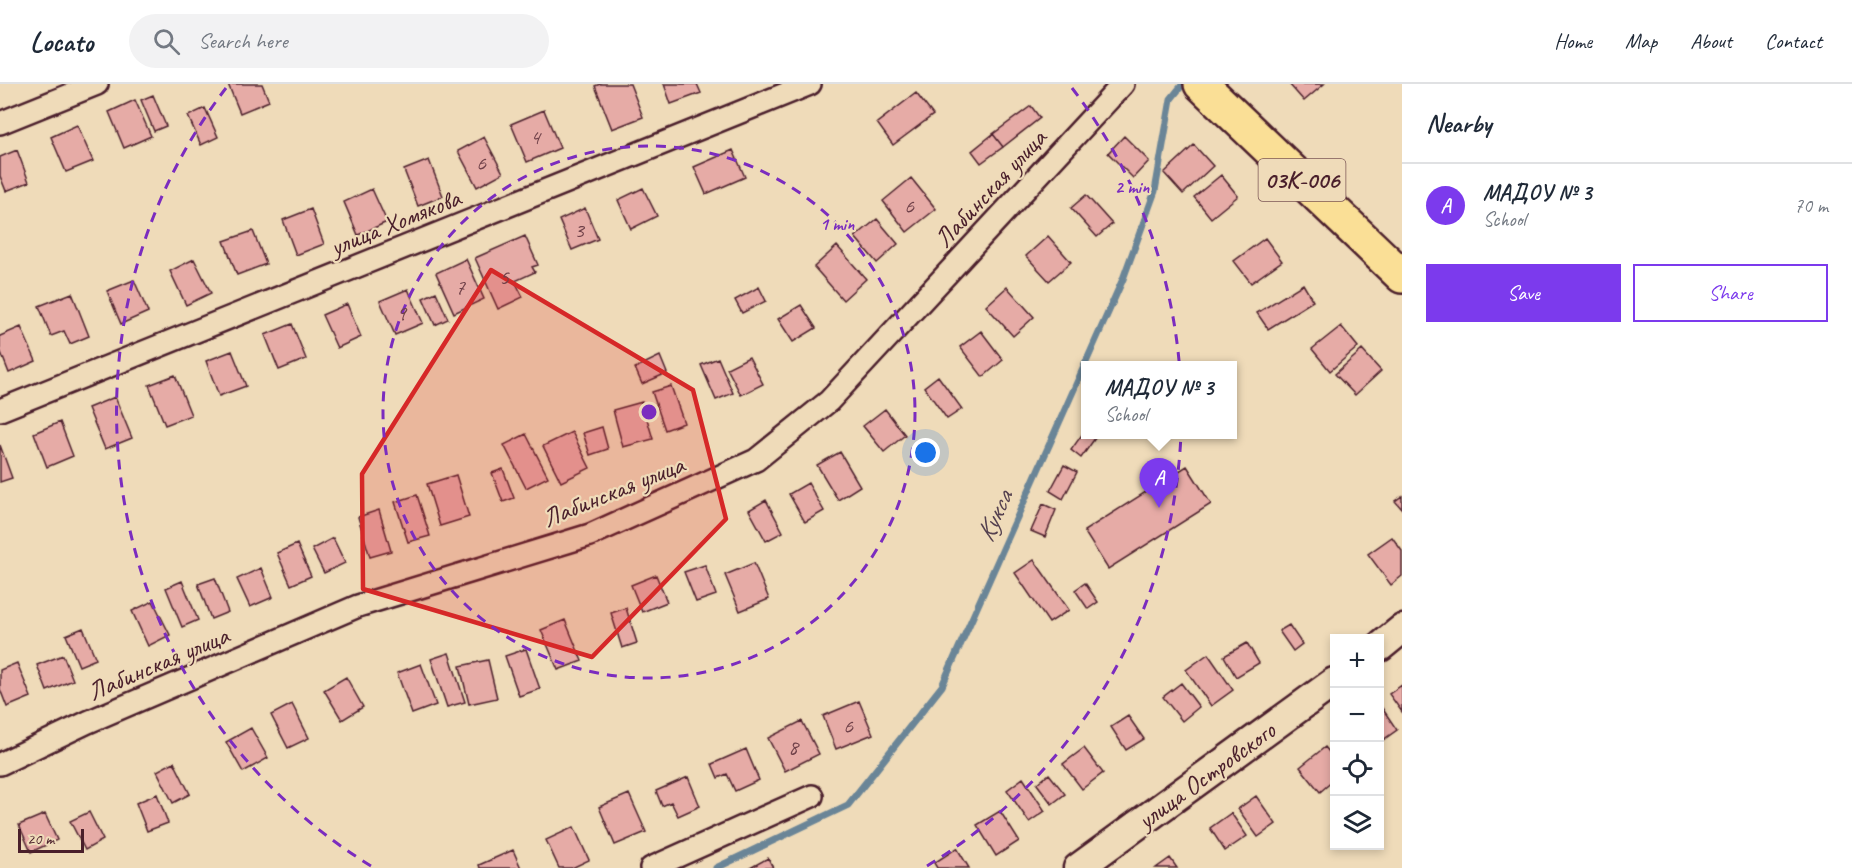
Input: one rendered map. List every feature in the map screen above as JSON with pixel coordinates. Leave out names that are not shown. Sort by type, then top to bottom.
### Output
[{"type":"main road","name":"03К-006","points":[[1201,84],[1402,276]]},
{"type":"street","points":[[0,123],[97,84]]},
{"type":"street","name":"улица Хомякова","points":[[0,410],[810,84]]},
{"type":"street","name":"Лабинская улица","points":[[0,764],[88,722],[358,606],[590,535],[756,460],[829,401],[1123,84]]},
{"type":"street","points":[[1384,644],[1402,629]]},
{"type":"street","name":"улица Островского","points":[[1078,868],[1330,686]]},
{"type":"street","points":[[651,868],[812,796]]},
{"type":"highlighted area","points":[[491,270],[693,390],[726,519],[592,657],[363,589],[362,474]]},
{"type":"building","points":[[228,84],[262,84],[269,101],[240,113]]},
{"type":"building","points":[[630,84],[643,117],[612,129],[595,86]]},
{"type":"building","points":[[664,84],[697,84],[701,93],[671,104]]},
{"type":"building","points":[[1289,84],[1324,84],[1304,101]]},
{"type":"building","points":[[916,93],[933,115],[893,145],[877,123]]},
{"type":"building","points":[[153,95],[166,126],[154,131],[141,100]]},
{"type":"building","points":[[135,100],[151,136],[124,148],[109,112]]},
{"type":"building","points":[[1031,106],[1040,118],[1003,147],[993,134]]},
{"type":"building","points":[[205,108],[218,137],[201,145],[188,116]]},
{"type":"building","points":[[544,110],[560,148],[527,162],[511,124]]},
{"type":"building","points":[[77,125],[93,161],[66,172],[51,137]]},
{"type":"building","points":[[993,134],[1003,147],[981,163],[972,151]]},
{"type":"building","points":[[1124,136],[1149,161],[1133,178],[1108,153]]},
{"type":"building","points":[[484,137],[503,173],[477,187],[458,151]]},
{"type":"building","points":[[1194,145],[1213,166],[1183,194],[1164,173]]},
{"type":"building","points":[[17,150],[29,182],[6,191],[0,176],[0,157]]},
{"type":"building","points":[[733,150],[745,177],[706,194],[694,167]]},
{"type":"building","points":[[429,160],[443,196],[418,206],[404,170]]},
{"type":"building","points":[[1221,175],[1238,196],[1211,218],[1194,197]]},
{"type":"building","points":[[911,178],[936,209],[907,232],[883,201]]},
{"type":"building","points":[[643,188],[657,216],[631,229],[618,200]]},
{"type":"building","points":[[372,189],[387,222],[358,235],[344,202]]},
{"type":"building","points":[[1086,195],[1112,224],[1097,237],[1071,208]]},
{"type":"building","points":[[585,208],[598,239],[572,250],[559,220]]},
{"type":"building","points":[[311,209],[324,244],[296,255],[283,220]]},
{"type":"building","points":[[877,219],[898,244],[877,263],[855,237]]},
{"type":"building","points":[[253,231],[266,264],[237,275],[224,241]]},
{"type":"building","points":[[525,236],[538,265],[532,267],[535,272],[515,281],[523,297],[498,309],[475,258]]},
{"type":"building","points":[[1048,236],[1071,262],[1049,281],[1026,256]]},
{"type":"building","points":[[1265,238],[1282,261],[1251,283],[1234,261]]},
{"type":"building","points":[[837,246],[866,279],[843,300],[814,267]]},
{"type":"building","points":[[194,259],[211,293],[186,305],[170,271]]},
{"type":"building","points":[[466,259],[484,299],[454,313],[436,273]]},
{"type":"building","points":[[134,280],[148,312],[121,324],[107,291]]},
{"type":"building","points":[[1303,284],[1313,301],[1268,329],[1257,313]]},
{"type":"building","points":[[759,287],[766,301],[742,313],[735,300]]},
{"type":"building","points":[[1007,287],[1034,317],[1013,336],[986,306]]},
{"type":"building","points":[[408,289],[423,323],[395,335],[380,301]]},
{"type":"building","points":[[436,292],[448,319],[435,325],[423,298]]},
{"type":"building","points":[[72,293],[89,336],[70,344],[64,331],[51,336],[39,306]]},
{"type":"building","points":[[347,304],[361,337],[337,348],[322,315]]},
{"type":"building","points":[[801,305],[816,328],[793,342],[778,319]]},
{"type":"building","points":[[292,324],[306,359],[279,370],[265,335]]},
{"type":"building","points":[[1341,326],[1358,347],[1330,371],[1312,349]]},
{"type":"building","points":[[21,327],[36,361],[9,373],[0,350],[0,336]]},
{"type":"building","points":[[981,331],[1003,360],[983,377],[960,347]]},
{"type":"building","points":[[1362,350],[1381,371],[1355,395],[1335,374]]},
{"type":"building","points":[[232,351],[246,386],[219,396],[206,361]]},
{"type":"building","points":[[660,356],[667,373],[642,384],[635,368]]},
{"type":"building","points":[[749,357],[763,384],[741,395],[727,368]]},
{"type":"building","points":[[718,358],[733,393],[716,400],[701,365]]},
{"type":"building","points":[[175,375],[191,415],[165,425],[149,385]]},
{"type":"building","points":[[938,376],[962,409],[947,419],[924,387]]},
{"type":"building","points":[[671,386],[684,423],[665,430],[652,392]]},
{"type":"building","points":[[115,397],[132,438],[105,449],[88,408]]},
{"type":"building","points":[[642,402],[653,439],[623,447],[613,410]]},
{"type":"building","points":[[885,409],[905,435],[884,452],[863,426]]},
{"type":"building","points":[[60,422],[73,456],[47,467],[34,433]]},
{"type":"building","points":[[602,427],[608,449],[590,455],[583,433]]},
{"type":"building","points":[[572,432],[590,468],[561,482],[543,446]]},
{"type":"building","points":[[526,434],[548,477],[526,488],[504,445]]},
{"type":"building","points":[[1081,436],[1081,439],[1094,439],[1081,458],[1071,450]]},
{"type":"building","points":[[0,445],[12,478],[0,482]]},
{"type":"building","points":[[840,452],[860,486],[838,500],[817,465]]},
{"type":"building","points":[[1064,465],[1077,472],[1063,499],[1050,491]]},
{"type":"building","points":[[1187,466],[1211,504],[1108,569],[1084,531]]},
{"type":"building","points":[[503,469],[514,498],[503,502],[492,473]]},
{"type":"building","points":[[456,475],[469,517],[440,526],[427,484]]},
{"type":"building","points":[[808,483],[824,511],[805,522],[789,494]]},
{"type":"building","points":[[417,495],[430,536],[408,542],[395,502]]},
{"type":"building","points":[[1402,496],[1402,509],[1395,501]]},
{"type":"building","points":[[766,500],[783,532],[766,541],[749,510]]},
{"type":"building","points":[[1043,504],[1056,510],[1045,537],[1031,531]]},
{"type":"building","points":[[379,510],[391,551],[370,557],[358,517]]},
{"type":"building","points":[[1392,537],[1402,551],[1402,576],[1391,585],[1368,554]]},
{"type":"building","points":[[333,538],[345,563],[324,573],[312,549]]},
{"type":"building","points":[[297,544],[311,576],[291,585],[277,553]]},
{"type":"building","points":[[1034,560],[1069,610],[1049,623],[1015,573]]},
{"type":"building","points":[[754,563],[769,599],[740,611],[725,575]]},
{"type":"building","points":[[705,565],[716,595],[696,602],[684,572]]},
{"type":"building","points":[[261,568],[273,597],[250,607],[237,579]]},
{"type":"building","points":[[656,575],[667,602],[642,612],[631,585]]},
{"type":"building","points":[[215,578],[228,612],[211,619],[198,584]]},
{"type":"building","points":[[182,581],[198,620],[182,627],[166,588]]},
{"type":"building","points":[[1085,583],[1098,602],[1088,609],[1075,590]]},
{"type":"building","points":[[153,601],[170,635],[148,646],[132,611]]},
{"type":"building","points":[[626,608],[637,643],[622,648],[611,613]]},
{"type":"building","points":[[565,620],[582,661],[558,670],[541,630]]},
{"type":"building","points":[[1289,625],[1302,644],[1293,651],[1279,631]]},
{"type":"building","points":[[83,628],[96,659],[79,666],[66,635]]},
{"type":"building","points":[[1247,643],[1259,663],[1236,677],[1224,656]]},
{"type":"building","points":[[526,649],[540,689],[519,696],[505,656]]},
{"type":"building","points":[[449,653],[465,702],[447,707],[431,659]]},
{"type":"building","points":[[1208,654],[1233,690],[1211,706],[1186,670]]},
{"type":"building","points":[[63,655],[73,680],[47,691],[37,665]]},
{"type":"building","points":[[488,660],[497,698],[469,704],[460,666]]},
{"type":"building","points":[[17,663],[31,697],[7,707],[0,689],[0,670]]},
{"type":"building","points":[[421,664],[436,705],[412,714],[397,673]]},
{"type":"building","points":[[346,677],[363,707],[342,720],[324,690]]},
{"type":"building","points":[[1181,683],[1199,707],[1182,721],[1163,697]]},
{"type":"building","points":[[1402,685],[1402,712],[1389,694]]},
{"type":"building","points":[[859,701],[873,734],[836,749],[823,716]]},
{"type":"building","points":[[292,704],[309,738],[288,748],[271,715]]},
{"type":"building","points":[[1384,711],[1397,730],[1384,739]]},
{"type":"building","points":[[1128,716],[1144,739],[1126,750],[1111,727]]},
{"type":"building","points":[[802,721],[819,754],[785,771],[768,738]]},
{"type":"building","points":[[251,728],[268,758],[243,772],[226,742]]},
{"type":"building","points":[[1325,747],[1330,753],[1330,783],[1320,792],[1300,767]]},
{"type":"building","points":[[1084,748],[1103,773],[1082,789],[1063,764]]},
{"type":"building","points":[[746,749],[759,780],[735,791],[727,774],[718,778],[712,764]]},
{"type":"building","points":[[174,762],[190,794],[173,803],[157,771]]},
{"type":"building","points":[[1049,774],[1065,794],[1052,804],[1037,784]]},
{"type":"building","points":[[688,777],[700,806],[678,816],[671,802],[662,806],[656,791]]},
{"type":"building","points":[[1023,778],[1045,811],[1029,822],[1007,790]]},
{"type":"building","points":[[157,794],[168,823],[147,831],[136,803]]},
{"type":"building","points":[[629,794],[646,832],[615,845],[599,807]]},
{"type":"building","points":[[1256,796],[1276,824],[1258,837],[1238,809]]},
{"type":"building","points":[[1000,811],[1019,841],[996,856],[977,825]]},
{"type":"building","points":[[89,812],[103,840],[85,850],[70,821]]},
{"type":"building","points":[[1231,813],[1247,836],[1225,851],[1210,828]]},
{"type":"building","points":[[45,814],[57,840],[31,852],[19,825]]},
{"type":"building","points":[[574,827],[589,860],[572,868],[559,868],[546,840]]},
{"type":"building","points":[[957,848],[969,868],[937,868],[934,863]]},
{"type":"building","points":[[513,850],[521,868],[480,868],[479,865]]},
{"type":"building","points":[[768,858],[773,868],[750,868]]},
{"type":"building","points":[[1170,858],[1177,868],[1156,868]]},
{"type":"waterway","name":"Кукса","points":[[1087,361],[1123,279],[1155,191],[1171,99],[1183,84]]},
{"type":"waterway","name":"Кукса","points":[[716,868],[848,805],[942,686],[1081,373]]},
{"type":"place","name":"МАДОУ № 3","points":[[1159,508]]}]
